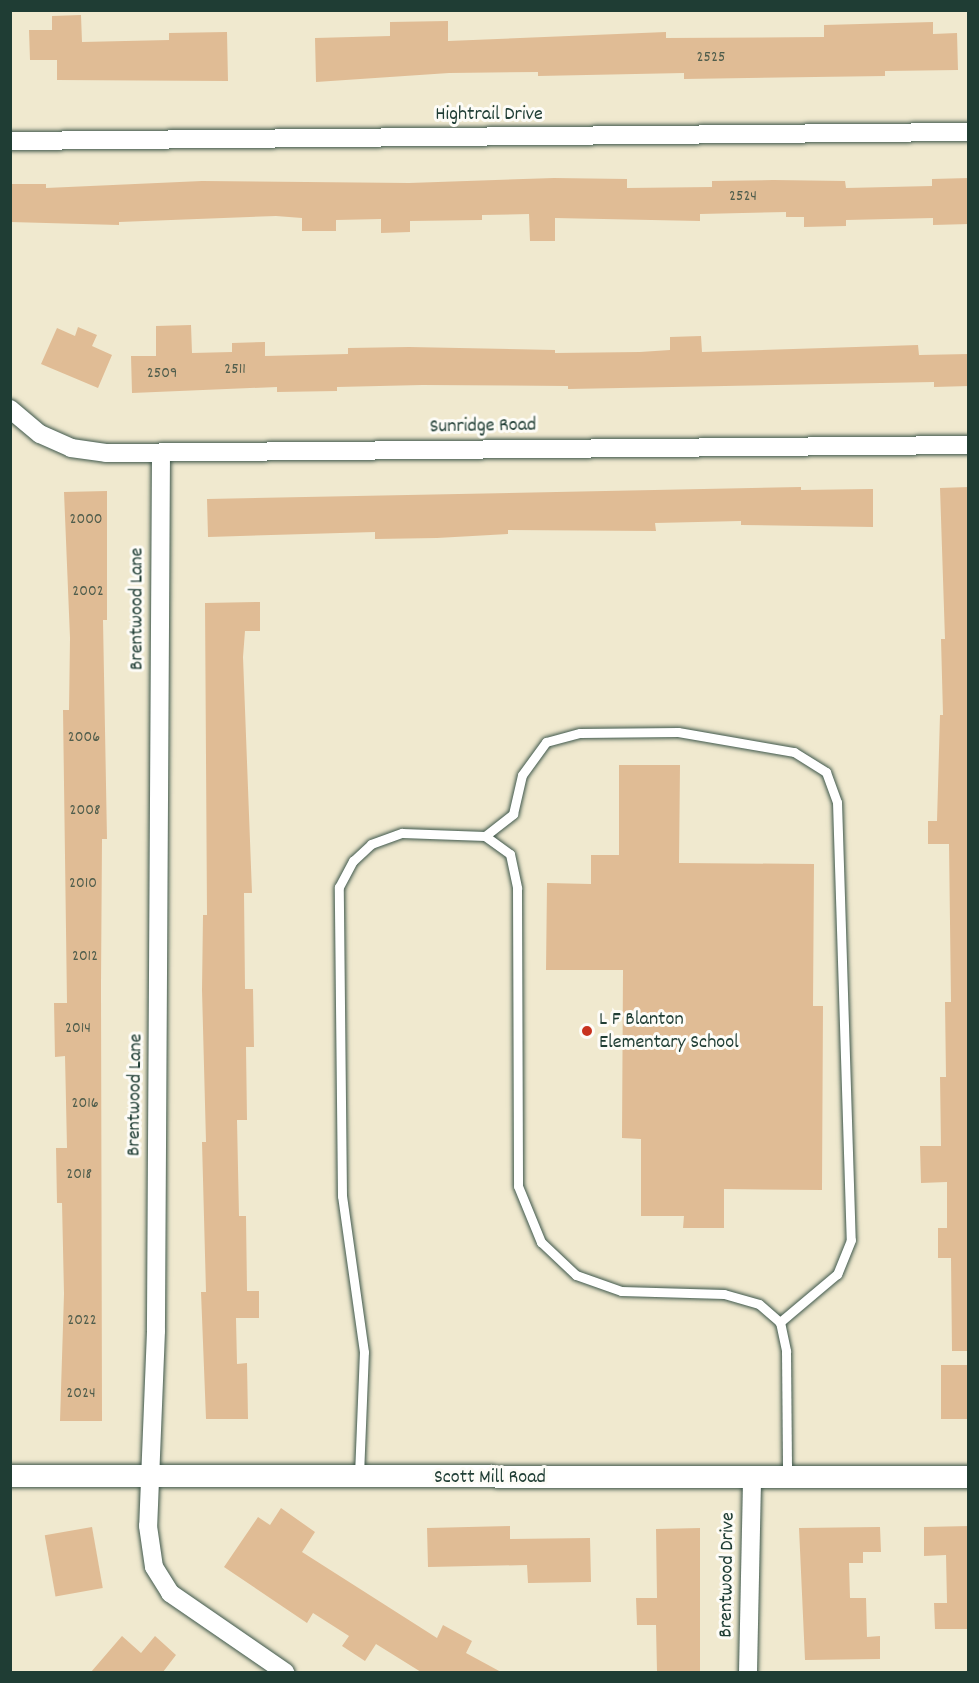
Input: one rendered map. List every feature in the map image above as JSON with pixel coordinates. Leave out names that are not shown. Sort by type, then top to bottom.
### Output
[{"type":"street","name":"Hightrail Drive","points":[[10,141],[969,132]]},
{"type":"street","name":"Sunridge Road","points":[[10,409],[40,434],[71,448],[106,453],[969,445]]},
{"type":"street","name":"Brentwood Lane","points":[[161,453],[159,1050],[152,1477],[148,1526],[154,1567],[170,1593],[285,1672]]},
{"type":"street","name":"Scott Mill Road","points":[[10,1476],[969,1477]]},
{"type":"street","name":"Brentwood Drive","points":[[748,1672],[752,1478]]},
{"type":"lane","points":[[486,837],[513,814],[522,776],[546,742],[580,733],[678,732],[794,752],[826,772],[837,802],[851,1240],[837,1274],[780,1322]]},
{"type":"lane","points":[[359,1478],[364,1352],[342,1196],[339,887],[353,861],[371,844],[402,833],[486,837],[510,854],[517,888],[518,1186],[541,1242],[576,1275],[621,1291],[724,1294],[759,1304],[780,1322],[786,1351],[787,1478]]},
{"type":"building","points":[[81,15],[82,42],[169,40],[169,33],[227,32],[228,81],[57,80],[57,60],[30,60],[29,30],[52,30],[52,16]]},
{"type":"building","points":[[448,21],[448,41],[666,32],[666,38],[824,37],[824,25],[933,22],[933,34],[957,33],[958,70],[885,71],[885,76],[684,79],[684,73],[538,76],[538,72],[449,73],[316,82],[315,38],[390,36],[390,22]]},
{"type":"building","points":[[554,178],[627,179],[627,188],[712,187],[712,181],[773,180],[845,181],[846,188],[932,186],[932,179],[969,178],[969,224],[933,225],[933,218],[846,220],[846,226],[804,227],[804,217],[786,217],[786,212],[700,214],[700,221],[555,218],[555,241],[530,241],[529,214],[482,215],[482,220],[410,221],[410,232],[381,233],[381,219],[336,220],[336,231],[302,231],[302,218],[276,216],[119,222],[119,225],[10,222],[10,184],[46,184],[46,188],[202,181],[409,183]]},
{"type":"building","points":[[191,325],[192,353],[232,352],[232,343],[265,342],[265,356],[348,354],[348,348],[409,347],[555,350],[555,353],[640,352],[670,350],[670,337],[701,336],[702,352],[918,345],[919,355],[969,354],[969,386],[934,387],[934,382],[568,389],[568,386],[422,385],[337,387],[337,391],[277,392],[277,387],[132,393],[131,356],[156,356],[156,326]]},
{"type":"building","points":[[78,327],[97,335],[92,346],[112,355],[98,388],[41,364],[57,328],[75,336]]},
{"type":"building","points":[[801,487],[801,490],[873,489],[873,527],[741,525],[741,521],[655,523],[656,531],[508,530],[508,534],[437,538],[375,539],[375,532],[208,537],[207,499]]},
{"type":"building","points":[[969,487],[969,1351],[952,1351],[951,1258],[938,1258],[938,1228],[947,1228],[947,1182],[921,1183],[920,1146],[941,1146],[940,1077],[946,1077],[945,1002],[951,1002],[949,844],[928,844],[928,821],[937,821],[940,715],[943,715],[941,639],[945,639],[940,488]]},
{"type":"building","points":[[107,491],[107,620],[103,620],[107,839],[102,839],[101,984],[102,1421],[60,1421],[64,1294],[62,1203],[57,1203],[56,1148],[67,1148],[65,1056],[55,1057],[54,1003],[67,1003],[63,710],[69,710],[70,638],[64,492]]},
{"type":"building","points":[[260,602],[260,631],[245,631],[243,657],[252,893],[244,893],[245,989],[253,989],[254,1047],[246,1047],[247,1120],[237,1120],[239,1216],[246,1216],[247,1291],[259,1291],[259,1318],[236,1318],[237,1364],[247,1363],[248,1419],[206,1419],[201,1292],[206,1292],[202,1142],[206,1142],[202,990],[203,915],[207,915],[205,603]]},
{"type":"building","points":[[619,765],[680,765],[679,863],[814,864],[813,1006],[823,1006],[822,1190],[724,1189],[724,1228],[683,1228],[684,1216],[641,1216],[641,1139],[622,1138],[623,970],[546,970],[547,883],[591,884],[591,855],[619,855]]},
{"type":"building","points":[[941,1365],[968,1365],[968,1419],[941,1419]]},
{"type":"building","points":[[281,1508],[315,1532],[302,1552],[437,1638],[443,1625],[472,1641],[466,1653],[501,1672],[421,1672],[376,1644],[365,1661],[342,1646],[349,1636],[313,1613],[307,1623],[224,1567],[258,1517],[270,1525]]},
{"type":"building","points":[[510,1526],[510,1539],[590,1538],[591,1582],[528,1583],[527,1565],[428,1567],[427,1528]]},
{"type":"building","points":[[969,1526],[969,1629],[935,1629],[934,1603],[947,1603],[946,1555],[924,1556],[924,1527]]},
{"type":"building","points":[[92,1527],[103,1588],[55,1596],[45,1535]]},
{"type":"building","points":[[880,1527],[881,1552],[863,1552],[863,1563],[849,1563],[850,1598],[866,1598],[867,1637],[880,1636],[880,1659],[805,1660],[799,1528]]},
{"type":"building","points":[[700,1528],[700,1672],[657,1672],[656,1625],[637,1625],[636,1598],[657,1598],[656,1529]]},
{"type":"building","points":[[122,1636],[141,1653],[155,1636],[176,1655],[163,1672],[91,1672]]},
{"type":"place","name":"L F Blanton Elementary School","points":[[587,1031]]}]
